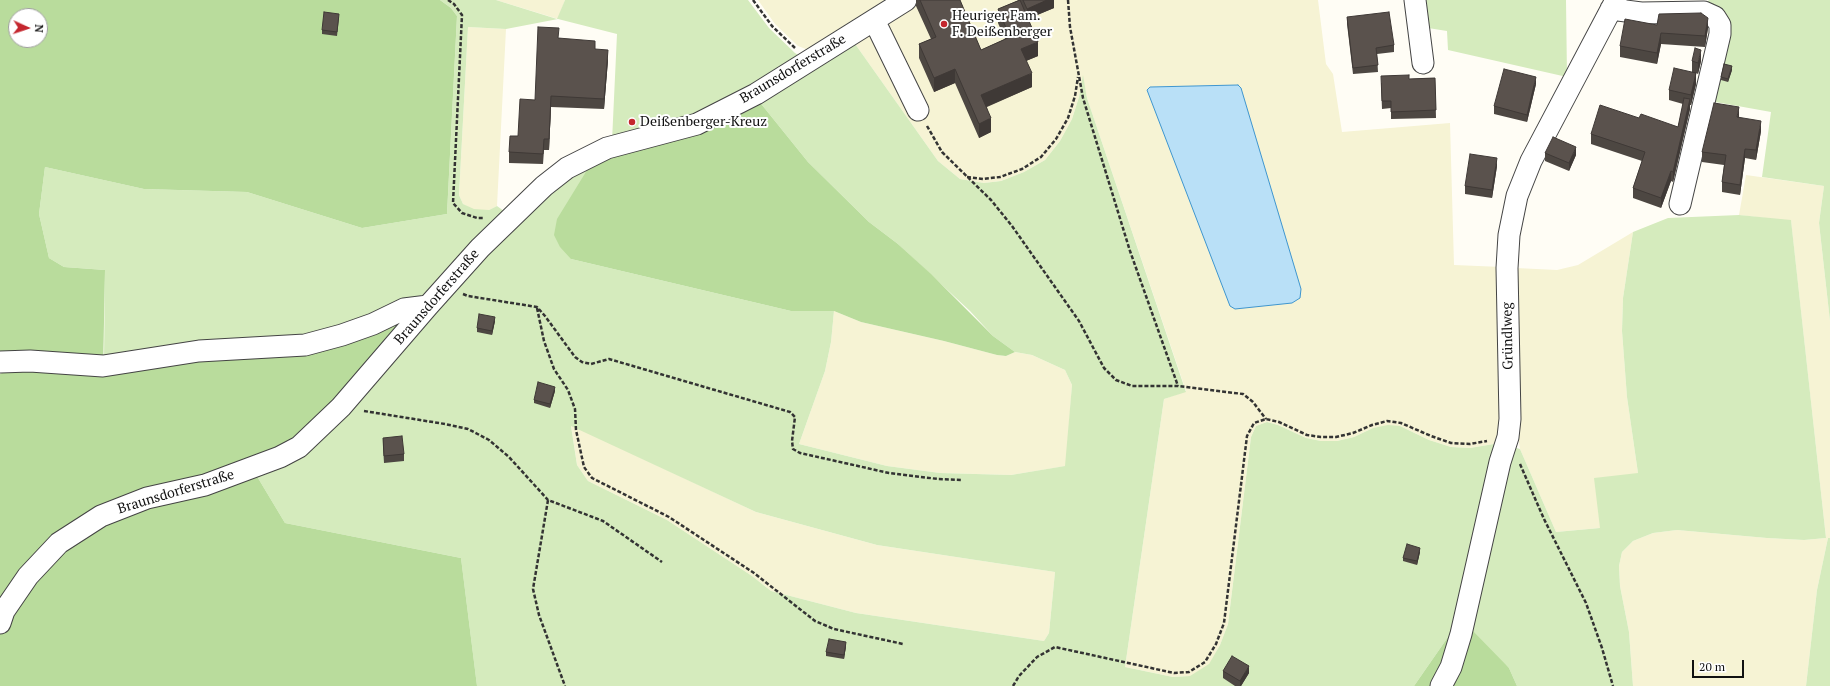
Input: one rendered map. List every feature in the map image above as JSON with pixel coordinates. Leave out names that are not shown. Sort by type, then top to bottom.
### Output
[{"type":"street","name":"Braunsdorferstraße","points":[[0,623],[4,611],[28,576],[59,544],[102,516],[147,498],[205,485],[280,457],[299,447],[341,407],[428,306],[512,217],[544,186],[567,168],[588,156],[607,148],[697,124],[756,94],[906,0]]},
{"type":"street","points":[[1416,0],[1423,63]]},
{"type":"street","points":[[1613,5],[1641,13],[1704,12],[1715,17],[1720,25],[1720,34],[1680,204]]},
{"type":"street","name":"Gründlweg","points":[[1441,686],[1451,667],[1461,634],[1500,462],[1508,437],[1510,419],[1507,268],[1509,235],[1517,196],[1532,161],[1613,5]]},
{"type":"street","points":[[874,20],[918,110]]},
{"type":"street","points":[[0,362],[30,361],[103,366],[199,351],[305,345],[342,335],[372,324],[404,309],[428,306]]},
{"type":"path","points":[[448,0],[454,4],[462,15],[453,203],[462,212],[477,218],[512,217]]},
{"type":"path","points":[[753,0],[772,26],[797,50],[816,57]]},
{"type":"path","points":[[1068,0],[1070,27],[1083,98],[1130,251],[1178,386]]},
{"type":"path","points":[[966,176],[983,179],[1000,177],[1022,169],[1041,157],[1056,139],[1068,118],[1075,96],[1078,75]]},
{"type":"path","points":[[918,110],[942,152],[995,205],[1044,270],[1079,321],[1094,353],[1116,380],[1132,386],[1178,386],[1243,394],[1253,402],[1266,419]]},
{"type":"path","points":[[449,283],[457,292],[468,296],[537,307],[546,316],[575,357],[582,362],[591,364],[609,360],[790,412],[795,417],[792,441],[793,449],[800,454],[889,473],[938,479],[962,480]]},
{"type":"path","points":[[537,307],[544,341],[554,369],[568,390],[575,409],[576,430],[584,467],[592,478],[669,517],[754,573],[816,621],[834,629],[903,644]]},
{"type":"path","points":[[341,407],[468,429],[489,440],[509,457],[548,500],[603,521],[662,562]]},
{"type":"path","points":[[1013,686],[1019,676],[1037,657],[1055,647],[1174,673],[1189,672],[1205,662],[1216,644],[1224,623],[1247,436],[1254,423],[1266,419],[1279,422],[1307,435],[1321,437],[1336,437],[1353,433],[1372,424],[1387,421],[1401,423],[1451,443],[1470,444],[1508,437],[1544,519],[1586,603],[1602,648],[1613,686]]},
{"type":"path","points":[[548,500],[534,589],[539,615],[565,686]]},
{"type":"shaded area","points":[[496,0],[565,0],[558,19]]},
{"type":"shaded area","points":[[758,0],[895,0],[811,51],[798,46],[775,24]]},
{"type":"shaded area","points":[[916,0],[1318,0],[1326,64],[1333,74],[1342,132],[1450,123],[1454,265],[1502,267],[1500,443],[1470,448],[1451,447],[1429,440],[1400,426],[1373,428],[1354,437],[1337,441],[1321,441],[1306,438],[1278,425],[1267,422],[1256,426],[1251,437],[1228,624],[1220,645],[1209,665],[1191,676],[1173,677],[1125,667],[1164,399],[1186,391],[1087,98],[1083,77],[1072,119],[1060,141],[1045,160],[1024,172],[1001,181],[984,183],[960,179],[938,161],[853,41]],"holes":[[[1238,85],[1241,88],[1150,87]]]},
{"type":"shaded area","points":[[468,27],[506,29],[497,206],[489,210],[474,210],[463,204],[459,195]]},
{"type":"shaded area","points":[[1746,175],[1824,186],[1819,223],[1830,321],[1830,538],[1828,538],[1817,590],[1806,686],[1633,686],[1629,632],[1620,586],[1619,566],[1622,552],[1633,541],[1653,533],[1677,530],[1804,540],[1826,538],[1791,221],[1739,215]]},
{"type":"shaded area","points":[[1633,232],[1623,298],[1622,331],[1627,397],[1638,473],[1600,528],[1556,532],[1520,449],[1516,421],[1516,268],[1557,270],[1578,265]]},
{"type":"shaded area","points":[[834,311],[861,322],[997,355],[1006,356],[1015,352],[1032,355],[1065,370],[1072,385],[1066,466],[1011,475],[940,473],[887,466],[799,444],[825,371],[831,342]]},
{"type":"shaded area","points":[[571,425],[756,512],[877,545],[1055,572],[1049,633],[1044,641],[856,613],[771,591],[752,576],[667,520],[588,481],[577,465]]},
{"type":"green space","points":[[0,0],[440,0],[451,8],[457,16],[447,214],[362,228],[247,192],[144,189],[45,167],[39,214],[49,258],[64,267],[105,270],[103,373],[408,316],[336,403],[255,473],[285,523],[461,558],[477,686],[0,686],[0,374],[4,372],[0,354]]},
{"type":"green space","points":[[440,0],[496,0],[557,19],[565,0],[748,0],[769,28],[795,53],[803,58],[695,119],[612,141],[617,34],[558,19],[506,29],[468,27],[459,195],[463,204],[474,209],[489,210],[497,206],[508,214],[426,297],[305,339],[104,360],[105,270],[64,267],[49,258],[39,214],[45,167],[144,189],[247,192],[362,228],[447,214],[457,16],[451,8]]},
{"type":"green space","points":[[1423,0],[1566,0],[1567,77],[1448,50],[1447,31],[1428,28]]},
{"type":"green space","points":[[1709,0],[1830,0],[1830,321],[1819,223],[1824,186],[1762,177],[1771,112],[1710,101],[1727,31],[1704,5]]},
{"type":"green space","points":[[853,41],[938,161],[960,179],[984,183],[1001,181],[1024,172],[1045,160],[1060,141],[1072,119],[1079,97],[1083,75],[1087,98],[1186,392],[1164,399],[1125,667],[1173,677],[1190,676],[1209,664],[1220,645],[1228,624],[1251,437],[1256,426],[1267,422],[1278,425],[1306,438],[1321,441],[1337,441],[1354,437],[1373,428],[1388,425],[1400,426],[1429,440],[1451,447],[1470,448],[1500,443],[1520,449],[1556,532],[1600,528],[1594,478],[1638,473],[1627,397],[1622,331],[1623,298],[1633,232],[1668,218],[1739,215],[1791,220],[1826,538],[1804,540],[1677,530],[1653,533],[1633,541],[1622,552],[1619,566],[1620,586],[1629,632],[1633,686],[1517,686],[1509,668],[1457,624],[1414,686],[477,686],[461,558],[285,523],[255,473],[516,221],[592,162],[571,259],[791,311],[834,311],[831,342],[825,371],[799,444],[887,466],[940,473],[1011,475],[1065,466],[1072,385],[1065,370],[1032,355],[1015,352],[993,336],[970,311],[898,244],[869,222],[808,162],[758,100]],"holes":[[[571,426],[756,512],[877,545],[1055,572],[1049,633],[1044,641],[856,613],[771,591],[752,576],[667,520],[588,481],[577,465]]]},
{"type":"green space","points":[[758,100],[808,162],[869,222],[898,244],[931,274],[993,336],[1015,352],[1006,356],[997,355],[861,322],[834,311],[791,311],[571,259],[560,247],[554,235],[557,219],[592,162]]},
{"type":"green space","points":[[1828,538],[1830,538],[1830,686],[1806,686],[1817,590]]},
{"type":"green space","points":[[1457,624],[1469,627],[1509,668],[1517,686],[1414,686]]},
{"type":"water","points":[[1238,85],[1241,88],[1301,289],[1300,298],[1292,303],[1235,309],[1230,306],[1147,90],[1150,87]]},
{"type":"building","points":[[920,0],[960,0],[981,50],[1010,37],[998,9],[1020,0],[1038,42],[1021,49],[1032,73],[981,95],[991,118],[979,124],[955,69],[934,78],[919,44],[936,37]]},
{"type":"building","points":[[1023,0],[1047,0],[1027,9]]},
{"type":"building","points":[[324,12],[339,14],[337,32],[322,30]]},
{"type":"building","points":[[1389,12],[1394,45],[1376,48],[1378,65],[1353,68],[1347,17]]},
{"type":"building","points":[[1701,13],[1708,18],[1705,36],[1661,33],[1657,53],[1620,46],[1625,19],[1657,25],[1659,14]]},
{"type":"building","points":[[538,27],[559,28],[558,38],[595,41],[595,49],[608,50],[604,99],[551,96],[549,139],[544,139],[543,154],[509,152],[510,136],[518,136],[520,99],[535,100]]},
{"type":"building","points":[[1695,48],[1701,50],[1698,63],[1692,61]]},
{"type":"building","points":[[1724,64],[1732,66],[1728,79],[1721,77]]},
{"type":"building","points":[[1674,68],[1696,73],[1691,95],[1669,90]]},
{"type":"building","points":[[1504,69],[1536,77],[1527,115],[1494,106]]},
{"type":"building","points":[[1409,75],[1409,79],[1435,78],[1436,110],[1391,112],[1391,101],[1382,101],[1381,76]]},
{"type":"building","points":[[1684,98],[1690,99],[1673,172],[1671,171],[1661,198],[1633,188],[1645,152],[1591,134],[1600,105],[1639,118],[1641,114],[1678,127]]},
{"type":"building","points":[[1714,103],[1739,107],[1737,117],[1761,121],[1756,150],[1745,149],[1740,185],[1722,182],[1726,155],[1702,152]]},
{"type":"building","points":[[1553,137],[1576,147],[1569,163],[1545,153]]},
{"type":"building","points":[[1470,154],[1497,158],[1492,190],[1465,186]]},
{"type":"building","points":[[479,314],[495,317],[492,331],[477,328]]},
{"type":"building","points":[[538,382],[555,387],[550,404],[534,400]]},
{"type":"building","points":[[402,436],[404,454],[384,456],[383,438]]},
{"type":"building","points":[[1407,544],[1420,548],[1417,561],[1403,558]]},
{"type":"building","points":[[829,639],[846,642],[844,655],[826,652]]},
{"type":"building","points":[[1232,656],[1249,666],[1240,681],[1223,671]]},
{"type":"place","name":"Heuriger Fam. F. Deißenberger","points":[[944,24]]},
{"type":"place","name":"Deißenberger-Kreuz","points":[[632,122]]}]
